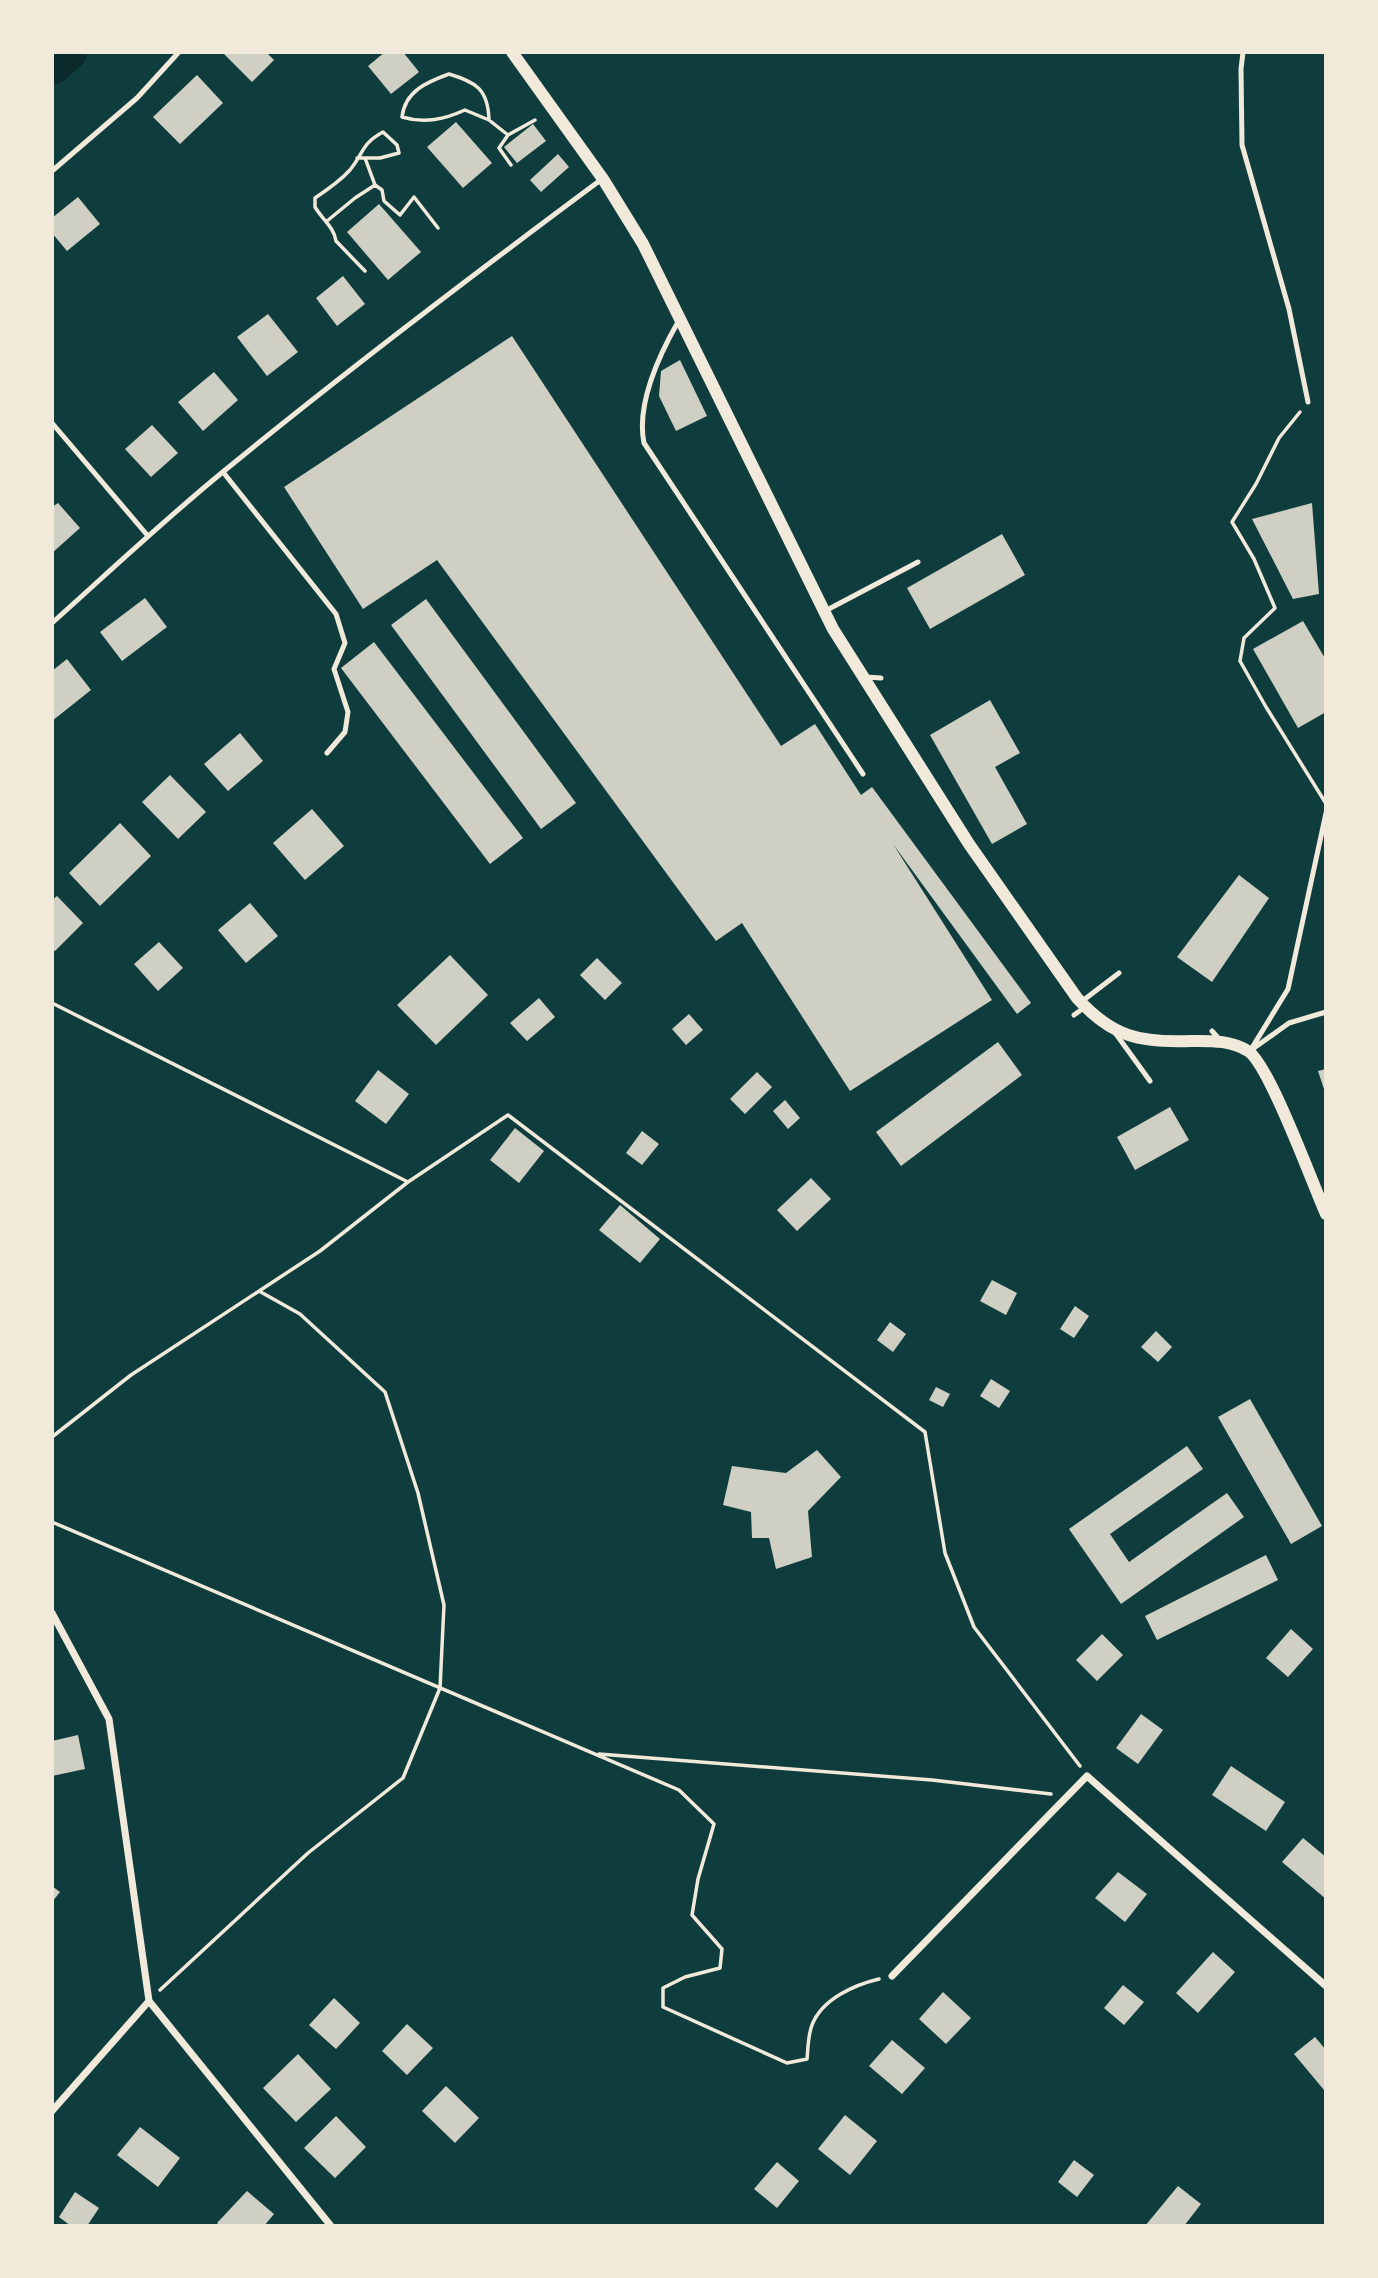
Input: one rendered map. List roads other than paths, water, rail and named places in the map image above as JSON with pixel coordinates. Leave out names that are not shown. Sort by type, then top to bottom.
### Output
[{"type":"street","points":[[512,52],[603,179],[643,244],[824,611],[863,677],[969,845],[1080,1008],[1114,1031],[1139,1039],[1174,1042],[1216,1036],[1250,1051],[1265,1073],[1282,1108],[1325,1214]]},
{"type":"street","points":[[52,1613],[109,1719],[149,2001],[329,2225]]},
{"type":"street","points":[[892,1976],[1087,1776],[1325,1986]]},
{"type":"street","points":[[52,2112],[149,2001]]},
{"type":"lane","points":[[52,171],[137,98],[179,52]]},
{"type":"lane","points":[[1243,52],[1242,145],[1289,309],[1308,402]]},
{"type":"lane","points":[[52,623],[223,472],[479,271],[603,179]]},
{"type":"lane","points":[[680,319],[654,369],[641,429],[644,443],[863,774]]},
{"type":"lane","points":[[52,423],[148,536]]},
{"type":"lane","points":[[223,472],[336,614],[345,643],[334,668],[348,712],[345,732],[327,753]]},
{"type":"lane","points":[[824,611],[918,562]]},
{"type":"lane","points":[[863,677],[881,678]]},
{"type":"lane","points":[[1250,1051],[1288,989],[1325,813]]},
{"type":"lane","points":[[1080,1008],[1119,973]]},
{"type":"lane","points":[[1250,1051],[1289,1023],[1325,1012]]},
{"type":"lane","points":[[1114,1031],[1150,1081]]},
{"type":"waterway","points":[[52,66],[68,52]]}]
